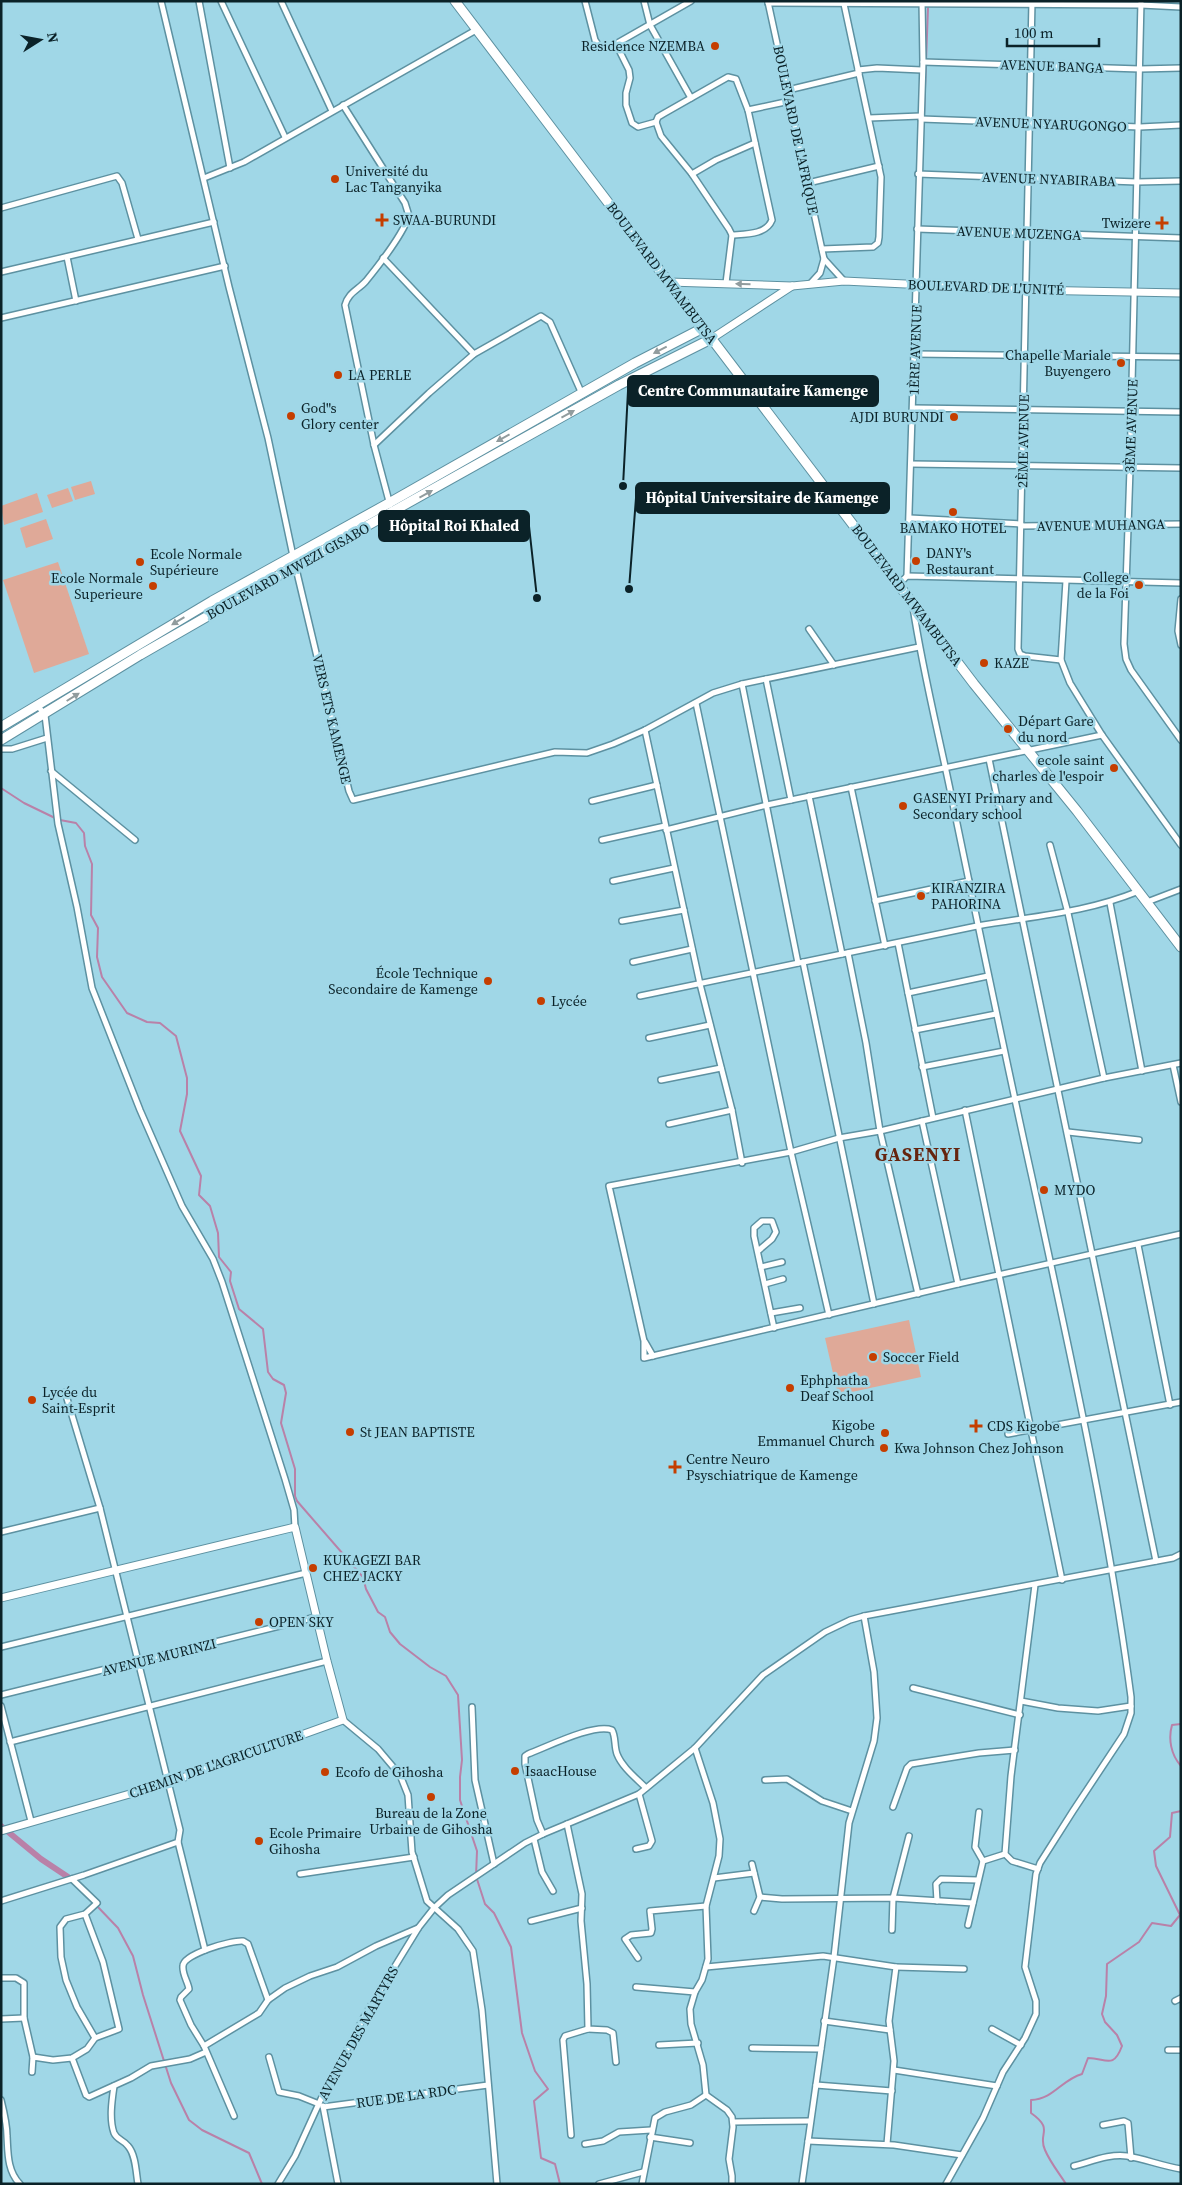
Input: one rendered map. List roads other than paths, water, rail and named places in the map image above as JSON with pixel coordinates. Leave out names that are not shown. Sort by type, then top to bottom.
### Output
[{"type":"main road","name":"BOULEVARD MWAMBUTSA","points":[[455,1],[974,684],[1139,891],[1181,947]]},
{"type":"main road","name":"BOULEVARD MWEZI GISABO","points":[[1,740],[45,715],[389,504],[635,363],[703,328]]},
{"type":"main road","name":"BOULEVARD MWEZI GISABO","points":[[1,727],[212,601],[394,512],[620,386],[711,339]]},
{"type":"main road","points":[[478,452],[484,461]]},
{"type":"street","points":[[161,1],[268,438],[294,561]]},
{"type":"street","points":[[199,1],[230,168]]},
{"type":"street","points":[[221,1],[285,137]]},
{"type":"street","points":[[281,1],[332,112]]},
{"type":"street","points":[[585,1],[595,40],[598,46],[607,47],[616,44],[691,1]]},
{"type":"street","points":[[644,1],[650,24],[690,98]]},
{"type":"street","points":[[768,2],[844,4],[922,2],[1141,3],[1181,7]]},
{"type":"street","name":"BOULEVARD DE L'AFRIQUE","points":[[768,2],[824,259]]},
{"type":"street","name":"1ÈRE AVENUE","points":[[907,576],[917,284],[918,174],[923,62],[922,2]]},
{"type":"street","name":"2ÈME AVENUE","points":[[1032,3],[1029,234],[1018,650],[1020,654],[1061,660]]},
{"type":"street","name":"3ÈME AVENUE","points":[[1141,3],[1134,356],[1124,644],[1128,665],[1150,699],[1181,740]]},
{"type":"street","points":[[822,249],[873,248],[878,243],[881,186],[879,166],[844,4]]},
{"type":"street","points":[[204,178],[244,162],[476,30]]},
{"type":"street","points":[[616,44],[629,70],[630,78],[625,98],[632,123],[638,127],[656,122]]},
{"type":"street","name":"AVENUE BANGA","points":[[923,62],[1140,69],[1181,68]]},
{"type":"street","points":[[788,90],[858,71],[877,68],[922,70]]},
{"type":"street","points":[[726,283],[732,235],[727,224],[692,174],[661,136],[656,122],[658,117],[690,98],[733,77],[736,79],[748,110],[772,220],[766,229],[758,232],[732,235]]},
{"type":"street","points":[[748,110],[790,101]]},
{"type":"street","points":[[343,105],[405,203],[409,216],[383,258],[364,283],[347,299],[345,305],[374,445],[389,504],[394,512]]},
{"type":"street","name":"AVENUE NYARUGONGO","points":[[870,118],[921,118],[1140,126],[1181,125]]},
{"type":"street","points":[[692,174],[716,160],[755,143]]},
{"type":"street","points":[[808,182],[879,166]]},
{"type":"street","name":"AVENUE NYABIRABA","points":[[918,174],[1138,182],[1181,181]]},
{"type":"street","points":[[1,208],[117,176],[122,183],[138,239]]},
{"type":"street","points":[[1,272],[214,222]]},
{"type":"street","name":"AVENUE MUZENGA","points":[[917,229],[1136,238],[1181,238]]},
{"type":"street","points":[[67,257],[76,301]]},
{"type":"street","points":[[383,258],[474,354]]},
{"type":"street","points":[[824,259],[844,281]]},
{"type":"street","points":[[810,284],[820,273],[824,259]]},
{"type":"street","points":[[1,318],[225,266]]},
{"type":"street","name":"BOULEVARD DE L'UNITÉ","points":[[669,282],[792,286],[844,281],[1027,290],[1134,291],[1181,294]]},
{"type":"street","name":"BOULEVARD DE L'UNITÉ","points":[[711,339],[792,286]]},
{"type":"street","points":[[1181,286],[1181,294]]},
{"type":"street","points":[[374,445],[474,354],[535,318],[546,318],[550,322],[582,394]]},
{"type":"street","points":[[915,354],[1181,357]]},
{"type":"street","points":[[913,408],[1181,412]]},
{"type":"street","points":[[911,464],[1130,469],[1181,468]]},
{"type":"street","name":"AVENUE MUHANGA","points":[[910,518],[1021,525],[1129,526],[1181,524]]},
{"type":"street","name":"VERS ETS KAMENGE","points":[[294,561],[349,791],[353,800],[555,752],[587,753],[645,730]]},
{"type":"street","points":[[899,584],[907,576],[1181,583]]},
{"type":"street","points":[[1066,581],[1061,660],[1073,688],[1102,734],[1181,845]]},
{"type":"street","points":[[1181,599],[1178,631],[1181,645]]},
{"type":"street","points":[[912,602],[919,647],[946,768],[996,1014],[1085,1421],[1129,1681],[1131,1706],[1128,1725],[1124,1734],[1073,1811],[1038,1869],[1034,1883],[1031,1928],[1025,1967],[1036,2001],[1036,2014],[1005,2069],[983,2118],[946,2184]]},
{"type":"street","points":[[810,629],[834,665]]},
{"type":"street","points":[[742,1162],[732,1110],[692,949],[645,730],[696,702],[742,684],[919,647]]},
{"type":"street","points":[[766,679],[791,800]]},
{"type":"street","points":[[742,684],[874,1304]]},
{"type":"street","points":[[696,702],[791,1152],[829,1315]]},
{"type":"street","points":[[38,706],[45,715],[62,846],[77,906],[87,969],[95,999],[119,1054],[140,1110],[182,1206],[213,1259],[222,1282],[294,1510],[295,1527],[343,1720],[378,1749],[400,1775],[408,1796],[414,1857],[427,1901],[432,1910],[458,1929],[473,1951],[482,2010],[497,2184]]},
{"type":"street","points":[[602,840],[989,760],[1102,734]]},
{"type":"street","points":[[1,749],[12,749],[47,738]]},
{"type":"street","points":[[989,760],[1156,1561]]},
{"type":"street","points":[[51,771],[135,840]]},
{"type":"street","points":[[592,801],[657,785]]},
{"type":"street","points":[[851,787],[885,946]]},
{"type":"street","points":[[809,796],[866,1043],[880,1131],[918,1294]]},
{"type":"street","points":[[1050,845],[1068,913],[1104,1078]]},
{"type":"street","points":[[613,881],[674,868]]},
{"type":"street","points":[[875,901],[969,881]]},
{"type":"street","points":[[1147,902],[1181,889]]},
{"type":"street","points":[[640,996],[978,926],[1068,913],[1110,903],[1139,891]]},
{"type":"street","points":[[1110,903],[1142,1071]]},
{"type":"street","points":[[622,921],[684,910]]},
{"type":"street","points":[[898,943],[933,1118]]},
{"type":"street","points":[[633,962],[692,949]]},
{"type":"street","points":[[908,993],[988,976]]},
{"type":"street","points":[[915,1030],[996,1014]]},
{"type":"street","points":[[649,1038],[710,1025]]},
{"type":"street","points":[[922,1067],[1004,1051]]},
{"type":"street","points":[[1181,1063],[1104,1078],[880,1131],[839,1138],[791,1152],[610,1186],[644,1341],[644,1358],[1181,1234]]},
{"type":"street","points":[[1173,1064],[1181,1102]]},
{"type":"street","points":[[661,1080],[721,1068]]},
{"type":"street","points":[[669,1124],[732,1110]]},
{"type":"street","points":[[965,1110],[1062,1580]]},
{"type":"street","points":[[922,1121],[958,1284]]},
{"type":"street","points":[[1068,1132],[1139,1140]]},
{"type":"street","points":[[758,1251],[772,1239],[776,1232],[772,1221],[762,1221],[754,1228],[758,1251],[761,1267],[774,1328]]},
{"type":"street","points":[[1138,1245],[1170,1404]]},
{"type":"street","points":[[761,1267],[782,1262]]},
{"type":"street","points":[[765,1284],[783,1280]]},
{"type":"street","points":[[771,1313],[800,1308]]},
{"type":"street","points":[[644,1341],[653,1356]]},
{"type":"street","points":[[64,1392],[100,1508],[180,1830],[178,1842],[206,1950]]},
{"type":"street","points":[[1008,1434],[1181,1402]]},
{"type":"street","points":[[1,1532],[100,1508]]},
{"type":"street","points":[[1,1598],[295,1527]]},
{"type":"street","name":"AVENUE DES MARTYRS","points":[[278,2184],[296,2156],[365,2015],[419,1927],[432,1910],[448,1895],[542,1834],[639,1794],[695,1748],[763,1675],[824,1632],[864,1616],[952,1598],[1062,1580],[1156,1561],[1181,1554]]},
{"type":"street","points":[[1,1647],[306,1573]]},
{"type":"street","points":[[1005,1854],[1015,1750],[1035,1585]]},
{"type":"street","points":[[802,2184],[852,1811],[874,1741],[877,1718],[874,1672],[864,1616]]},
{"type":"street","name":"AVENUE MURINZI","points":[[1,1695],[316,1617]]},
{"type":"street","points":[[10,1742],[327,1661]]},
{"type":"street","points":[[913,1688],[1020,1715]]},
{"type":"street","points":[[1021,1701],[1058,1708],[1098,1712],[1131,1706]]},
{"type":"street","points":[[1,1706],[31,1821]]},
{"type":"street","points":[[472,1707],[475,1780],[494,1864]]},
{"type":"street","name":"CHEMIN DE L'AGRICULTURE","points":[[1,1831],[168,1783],[343,1720]]},
{"type":"street","points":[[542,1834],[537,1820],[525,1764],[525,1756],[528,1754],[590,1731],[608,1728],[614,1734],[616,1752],[620,1761],[646,1788]]},
{"type":"street","points":[[695,1748],[718,1822],[719,1856],[706,1906],[709,1945],[708,1959],[695,1992],[690,2017],[698,2043],[706,2095],[727,2110],[733,2122],[729,2158],[732,2184]]},
{"type":"street","points":[[893,1807],[907,1768],[911,1764],[980,1753],[1015,1750]]},
{"type":"street","points":[[766,1780],[787,1779],[822,1801],[852,1811]]},
{"type":"street","points":[[636,1849],[649,1846],[652,1841],[639,1794]]},
{"type":"street","points":[[968,1925],[983,1861],[975,1847],[979,1812]]},
{"type":"street","points":[[568,1824],[578,1869],[582,1908],[581,1921],[587,1984],[588,2028]]},
{"type":"street","points":[[892,1930],[893,1898],[909,1836]]},
{"type":"street","points":[[534,1839],[542,1872],[553,1891]]},
{"type":"street","points":[[1,1901],[72,1879],[178,1842]]},
{"type":"street","points":[[1005,1854],[1012,1861],[1038,1869]]},
{"type":"street","points":[[983,1861],[1005,1854]]},
{"type":"street","points":[[300,1874],[414,1857]]},
{"type":"street","points":[[752,1864],[760,1897],[754,1911]]},
{"type":"street","points":[[714,1878],[754,1873]]},
{"type":"street","points":[[72,1879],[97,1903],[85,1914],[66,1920],[60,1927],[61,1957],[71,1994],[96,2038]]},
{"type":"street","points":[[937,1901],[936,1884],[941,1879],[978,1880]]},
{"type":"street","points":[[760,1897],[782,1899],[893,1898],[973,1903]]},
{"type":"street","points":[[638,1958],[625,1939],[631,1935],[652,1931],[650,1911],[706,1906]]},
{"type":"street","points":[[531,1921],[582,1908]]},
{"type":"street","points":[[33,2057],[53,2060],[72,2058],[87,2049],[96,2038],[120,2027],[103,1962],[85,1914]]},
{"type":"street","points":[[204,2046],[259,2013],[268,2000],[298,1981],[337,1967],[376,1946],[419,1927]]},
{"type":"street","points":[[234,2116],[204,2046],[190,2025],[180,2000],[189,1989],[183,1966],[185,1961],[206,1950],[237,1940],[243,1941],[248,1944],[268,2000]]},
{"type":"street","points":[[706,1967],[791,1958],[834,1956],[896,1967],[964,1969]]},
{"type":"street","points":[[887,2144],[894,2070],[890,2030],[896,1967]]},
{"type":"street","points":[[1,1978],[16,1978],[24,1982],[24,2018],[33,2057],[32,2072]]},
{"type":"street","points":[[636,1987],[695,1992]]},
{"type":"street","points":[[1,2018],[24,2018]]},
{"type":"street","points":[[824,2021],[890,2030]]},
{"type":"street","points":[[571,2135],[563,2040],[565,2036],[588,2028],[607,2030],[613,2033],[616,2062]]},
{"type":"street","points":[[992,2029],[1020,2045]]},
{"type":"street","points":[[659,2045],[698,2043]]},
{"type":"street","points":[[752,2048],[821,2048]]},
{"type":"street","points":[[1168,2050],[1181,2050]]},
{"type":"street","points":[[72,2058],[86,2096],[89,2096],[114,2086],[150,2066],[190,2059],[206,2052]]},
{"type":"street","points":[[269,2057],[279,2092],[321,2103],[338,2184]]},
{"type":"street","points":[[894,2070],[997,2086]]},
{"type":"street","points":[[816,2084],[892,2091]]},
{"type":"street","name":"RUE DE LA RDC","points":[[321,2103],[488,2085]]},
{"type":"street","points":[[114,2086],[112,2108],[114,2132],[118,2139],[128,2145],[132,2151],[138,2184]]},
{"type":"street","points":[[647,2184],[642,2183],[643,2172],[653,2120],[656,2116],[670,2110],[691,2105],[706,2095]]},
{"type":"street","points":[[1,2100],[7,2135],[7,2151],[12,2171],[20,2184]]},
{"type":"street","points":[[733,2122],[810,2121]]},
{"type":"street","points":[[1103,2125],[1124,2121],[1128,2123],[1131,2158]]},
{"type":"street","points":[[585,2144],[603,2141],[619,2132],[651,2130]]},
{"type":"street","points":[[650,2137],[690,2143]]},
{"type":"street","points":[[808,2141],[887,2144],[927,2148],[962,2155]]},
{"type":"street","points":[[1074,2166],[1108,2158],[1128,2156],[1163,2166],[1181,2168]]},
{"type":"street","points":[[598,2184],[643,2172]]},
{"type":"waterway","points":[[924,115],[928,8]]},
{"type":"waterway","points":[[1,788],[24,803],[55,818]]},
{"type":"waterway","points":[[60,820],[76,823],[84,833],[85,846],[92,864],[91,915],[98,928],[97,957],[102,977],[127,1013],[147,1022],[160,1023],[176,1036],[187,1078],[187,1094],[180,1131],[201,1176],[199,1195],[210,1206],[218,1233],[219,1257],[231,1272],[230,1281],[239,1309],[263,1329],[268,1372],[273,1379],[284,1385],[286,1393],[281,1423],[295,1469],[295,1496],[297,1501],[363,1577],[366,1589],[378,1612],[385,1617],[390,1632],[400,1644],[430,1667],[446,1676],[458,1695],[462,1760],[460,1800],[477,1851],[476,1876],[485,1904],[494,1913],[511,1947],[522,2033],[535,2071],[548,2089],[534,2101],[541,2158],[555,2164],[560,2184]]},
{"type":"waterway","points":[[1181,1724],[1172,1725],[1170,1736],[1171,1747],[1181,1766]]},
{"type":"waterway","points":[[1066,2184],[1045,2150],[1043,2144],[1044,2128],[1031,2113],[1031,2100],[1039,2099],[1052,2093],[1068,2080],[1082,2074],[1088,2058],[1108,2061],[1115,2058],[1119,2053],[1122,2046],[1117,2035],[1105,2022],[1102,2014],[1106,1996],[1107,1964],[1139,1942],[1152,1923],[1171,1926],[1180,1915],[1156,1866],[1154,1851],[1170,1837],[1172,1813],[1181,1811]]},
{"type":"waterway","points":[[1,1826],[41,1859],[74,1881]]},
{"type":"waterway","points":[[96,1905],[118,1928],[133,1956],[143,1995],[171,2083],[189,2120],[202,2130],[249,2153],[262,2184]]},
{"type":"place","name":"Residence NZEMBA","points":[[715,46]]},
{"type":"place","name":"Université du Lac Tanganyika","points":[[335,179]]},
{"type":"place","name":"SWAA-BURUNDI","points":[[382,220]]},
{"type":"place","name":"Twizere","points":[[1162,223]]},
{"type":"place","name":"Chapelle Mariale Buyengero","points":[[1121,363]]},
{"type":"place","name":"LA PERLE","points":[[338,375]]},
{"type":"place","name":"God''s Glory center","points":[[291,416]]},
{"type":"place","name":"AJDI BURUNDI","points":[[954,417]]},
{"type":"place","name":"Centre Communautaire Kamenge","points":[[623,486]]},
{"type":"place","name":"BAMAKO HOTEL","points":[[953,512]]},
{"type":"place","name":"DANY's Restaurant","points":[[916,561]]},
{"type":"place","name":"Ecole Normale Supérieure","points":[[140,562]]},
{"type":"place","name":"College de la Foi","points":[[1139,585]]},
{"type":"place","name":"Ecole Normale Superieure","points":[[153,586]]},
{"type":"place","name":"Hôpital Universitaire de Kamenge","points":[[629,589]]},
{"type":"place","name":"Hôpital Roi Khaled","points":[[537,598]]},
{"type":"place","name":"KAZE","points":[[984,663]]},
{"type":"place","name":"Départ Gare du nord","points":[[1008,729]]},
{"type":"place","name":"ecole saint charles de l'espoir","points":[[1114,768]]},
{"type":"place","name":"GASENYI Primary and Secondary school","points":[[903,806]]},
{"type":"place","name":"KIRANZIRA PAHORINA","points":[[921,896]]},
{"type":"place","name":"École Technique Secondaire de Kamenge","points":[[488,981]]},
{"type":"place","name":"Lycée","points":[[541,1001]]},
{"type":"place","name":"MYDO","points":[[1044,1190]]},
{"type":"place","name":"Soccer Field","points":[[873,1357]]},
{"type":"place","name":"Ephphatha Deaf School","points":[[790,1388]]},
{"type":"place","name":"Lycée du Saint-Esprit","points":[[32,1400]]},
{"type":"place","name":"CDS Kigobe","points":[[976,1426]]},
{"type":"place","name":"St JEAN BAPTISTE","points":[[350,1432]]},
{"type":"place","name":"Kigobe Emmanuel Church","points":[[885,1433]]},
{"type":"place","name":"Kwa Johnson Chez Johnson","points":[[884,1448]]},
{"type":"place","name":"Centre Neuro Psyschiatrique de Kamenge","points":[[675,1467]]},
{"type":"place","name":"KUKAGEZI BAR CHEZ JACKY","points":[[313,1568]]},
{"type":"place","name":"OPEN SKY","points":[[259,1622]]},
{"type":"place","name":"IsaacHouse","points":[[515,1771]]},
{"type":"place","name":"Ecofo de Gihosha","points":[[325,1772]]},
{"type":"place","name":"Bureau de la Zone Urbaine de Gihosha","points":[[431,1797]]},
{"type":"place","name":"Ecole Primaire Gihosha","points":[[259,1841]]},
{"type":"district","name":"GASENYI","points":[[918,1154]]}]
